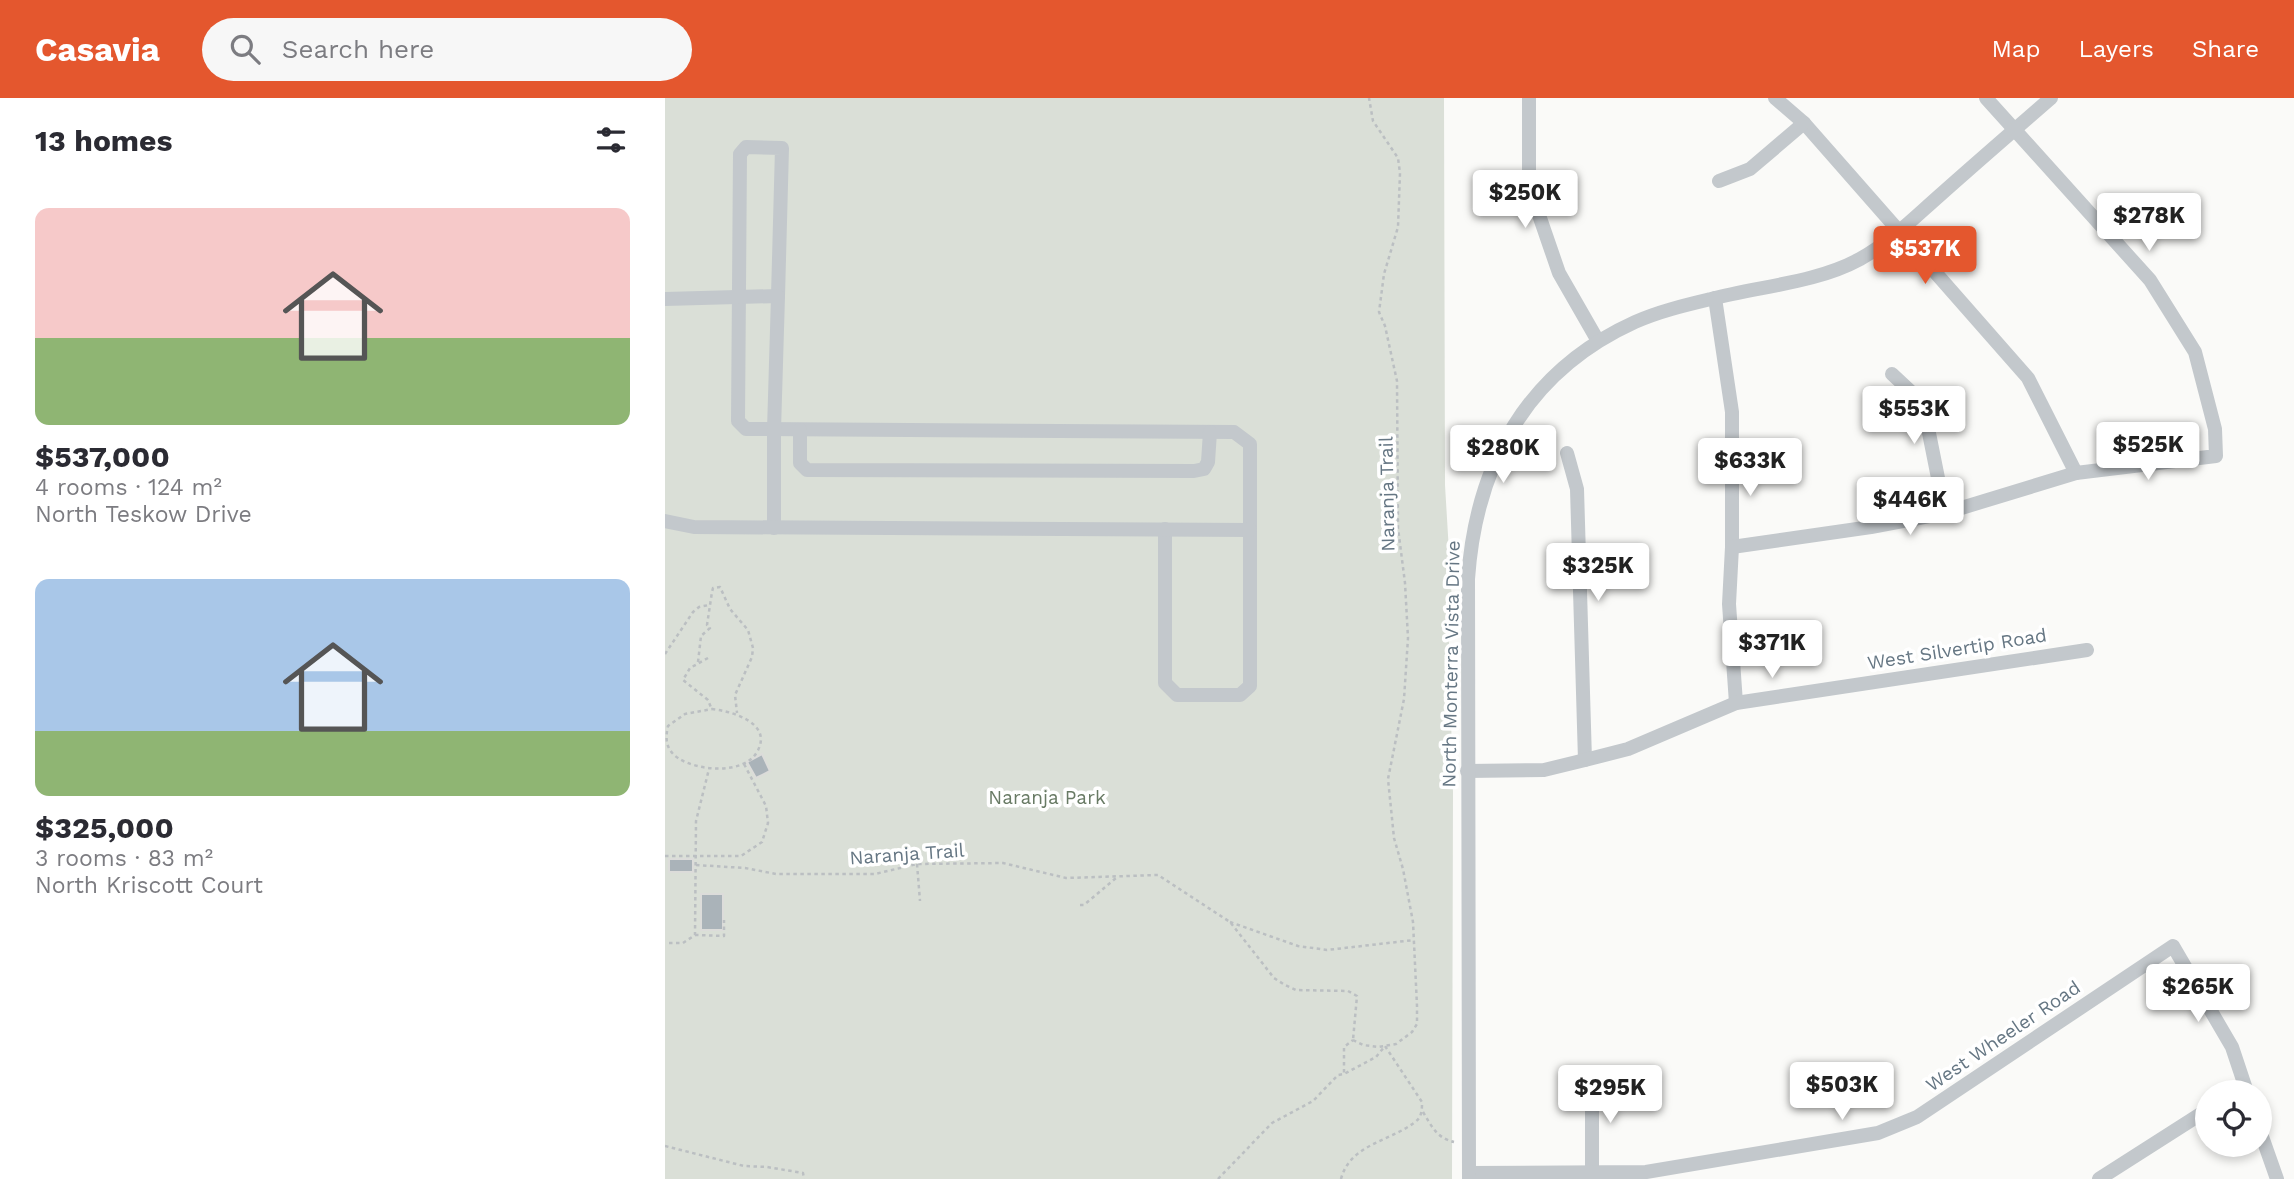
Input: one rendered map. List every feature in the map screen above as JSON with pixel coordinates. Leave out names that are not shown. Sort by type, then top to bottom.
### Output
[{"type":"street","points":[[1529,98],[1529,187],[1559,273],[1598,341]]},
{"type":"street","points":[[1775,98],[1804,123],[2028,378],[2076,472]]},
{"type":"street","points":[[1733,547],[1871,527],[1945,513],[2076,472],[2216,456],[2214,429],[2195,352],[2150,280],[1986,98]]},
{"type":"street","name":"North Monterra Vista Drive","points":[[1469,1176],[1468,579],[1477,508],[1489,471],[1521,414],[1571,362],[1598,341],[1667,310],[1835,270],[1860,258],[1900,230],[2050,98]]},
{"type":"street","points":[[1719,181],[1750,169],[1804,123]]},
{"type":"street","points":[[774,528],[774,430],[782,148],[746,147],[740,154],[738,297],[738,421],[745,429],[774,430],[1234,432],[1250,444],[1250,686],[1240,695],[1177,695],[1165,683],[1165,529]]},
{"type":"street","points":[[665,299],[778,296]]},
{"type":"street","points":[[1715,298],[1732,412],[1733,547],[1729,604],[1736,703]]},
{"type":"street","points":[[1892,374],[1923,403],[1945,513]]},
{"type":"street","points":[[800,430],[800,463],[807,470],[1194,471],[1204,468],[1208,462],[1210,432]]},
{"type":"street","points":[[1567,453],[1577,489],[1585,760]]},
{"type":"street","points":[[665,521],[694,527],[1250,530]]},
{"type":"street","name":"West Silvertip Road","points":[[1467,771],[1544,770],[1585,760],[1628,749],[1736,703],[2087,649]]},
{"type":"street","name":"West Wheeler Road","points":[[1469,1176],[1646,1172],[1878,1133],[1917,1117],[2173,946],[2232,1047],[2240,1080]]},
{"type":"street","points":[[1593,1075],[1593,1174]]},
{"type":"street","points":[[2099,1179],[2195,1118]]},
{"type":"street","points":[[2269,1157],[2277,1179]]},
{"type":"path","name":"Naranja Trail","points":[[1218,1179],[1272,1123],[1313,1101],[1338,1075],[1376,1057],[1385,1046],[1396,1044],[1412,1032],[1417,1024],[1411,904],[1394,838],[1388,779],[1404,699],[1408,638],[1398,528],[1397,381],[1380,312],[1384,274],[1398,227],[1401,173],[1398,158],[1373,121],[1369,98]]},
{"type":"path","points":[[698,662],[701,636],[710,628],[706,625],[713,588],[720,587],[730,609],[748,630],[753,648],[752,657],[735,695],[736,714]]},
{"type":"path","points":[[665,654],[693,612],[699,607],[709,605]]},
{"type":"path","points":[[708,658],[690,668],[683,680],[708,700],[712,710]]},
{"type":"path","points":[[712,710],[736,714],[757,727],[761,740],[757,752],[743,762],[724,769],[709,769],[684,762],[674,755],[665,741],[668,726],[675,719],[712,710]]},
{"type":"path","points":[[665,856],[741,856],[762,842],[768,823],[766,806],[743,762]]},
{"type":"path","points":[[695,935],[698,803],[709,769]]},
{"type":"path","name":"Naranja Trail","points":[[696,865],[745,868],[776,874],[875,874],[918,864],[1003,863],[1066,878],[1158,875],[1230,922],[1298,946],[1327,950],[1414,940]]},
{"type":"path","points":[[918,864],[919,901]]},
{"type":"path","points":[[1080,905],[1084,905],[1118,877]]},
{"type":"path","points":[[669,943],[683,943],[695,935],[724,936],[724,920]]},
{"type":"path","name":"Naranja Trail","points":[[1230,922],[1274,978],[1285,985],[1296,990],[1348,991],[1357,996],[1353,1040],[1344,1047],[1344,1074]]},
{"type":"path","points":[[1353,1040],[1363,1045],[1385,1046],[1422,1102],[1423,1111],[1436,1133],[1443,1140],[1454,1142]]},
{"type":"path","points":[[1341,1179],[1343,1172],[1367,1146],[1417,1122],[1423,1111]]},
{"type":"path","points":[[665,1146],[744,1166],[803,1173],[804,1179]]},
{"type":"green space","name":"Naranja Park","points":[[665,98],[1444,98],[1445,485],[1452,602],[1449,643],[1453,792],[1452,1179],[665,1179]]},
{"type":"building","points":[[762,754],[770,771],[756,778],[747,762]]},
{"type":"building","points":[[669,859],[693,859],[693,872],[669,872]]},
{"type":"building","points":[[701,894],[723,894],[723,930],[701,930]]}]
